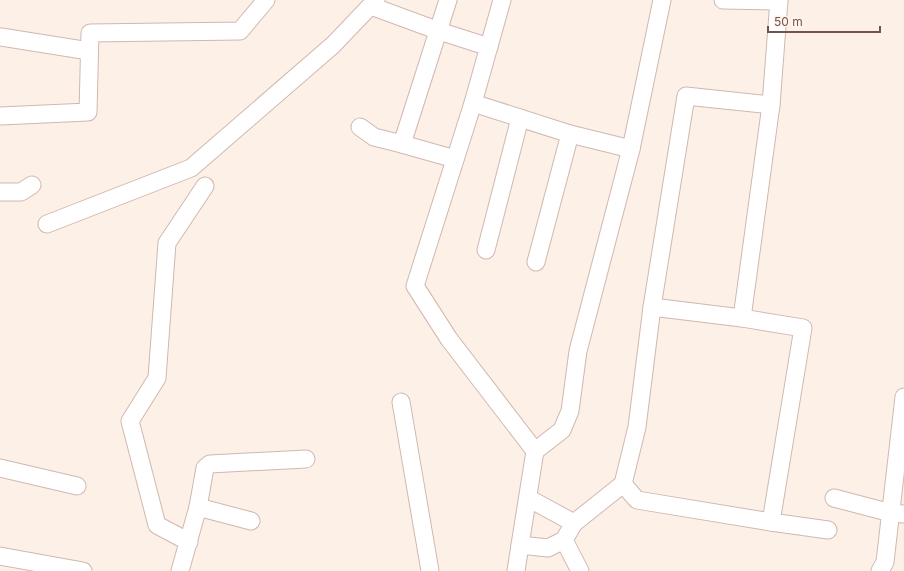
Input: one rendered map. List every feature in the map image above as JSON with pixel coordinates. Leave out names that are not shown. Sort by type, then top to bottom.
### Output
[{"type":"street","points":[[0,116],[88,112],[90,33],[240,30],[266,0]]},
{"type":"street","points":[[402,144],[448,0]]},
{"type":"street","points":[[502,0],[473,103],[415,286],[449,339],[535,451]]},
{"type":"street","points":[[516,571],[535,451],[562,430],[570,411],[578,351],[631,149],[662,0]]},
{"type":"street","points":[[723,0],[779,1],[771,105],[742,318]]},
{"type":"street","points":[[47,224],[190,168],[333,45],[373,3],[439,31],[489,47]]},
{"type":"street","points":[[1,37],[89,51]]},
{"type":"street","points":[[520,545],[548,548],[564,540],[574,523],[623,484],[637,428],[652,307],[686,96],[771,105]]},
{"type":"street","points":[[473,103],[570,134],[631,149]]},
{"type":"street","points":[[486,250],[520,118]]},
{"type":"street","points":[[360,126],[374,137],[455,159]]},
{"type":"street","points":[[536,262],[570,134]]},
{"type":"street","points":[[0,192],[21,192],[32,185]]},
{"type":"street","points":[[189,542],[157,525],[130,421],[157,378],[167,243],[205,186]]},
{"type":"street","points":[[652,307],[742,318],[803,328],[771,522]]},
{"type":"street","points":[[880,571],[885,562],[897,513],[904,397]]},
{"type":"street","points":[[401,402],[430,571]]},
{"type":"street","points":[[180,571],[198,507],[205,468],[210,464],[306,459]]},
{"type":"street","points":[[0,468],[77,486]]},
{"type":"street","points":[[623,484],[637,500],[828,530]]},
{"type":"street","points":[[528,498],[574,523]]},
{"type":"street","points":[[834,498],[897,513]]},
{"type":"street","points":[[198,507],[251,521]]},
{"type":"street","points":[[564,540],[580,571]]},
{"type":"street","points":[[0,556],[83,571]]}]
